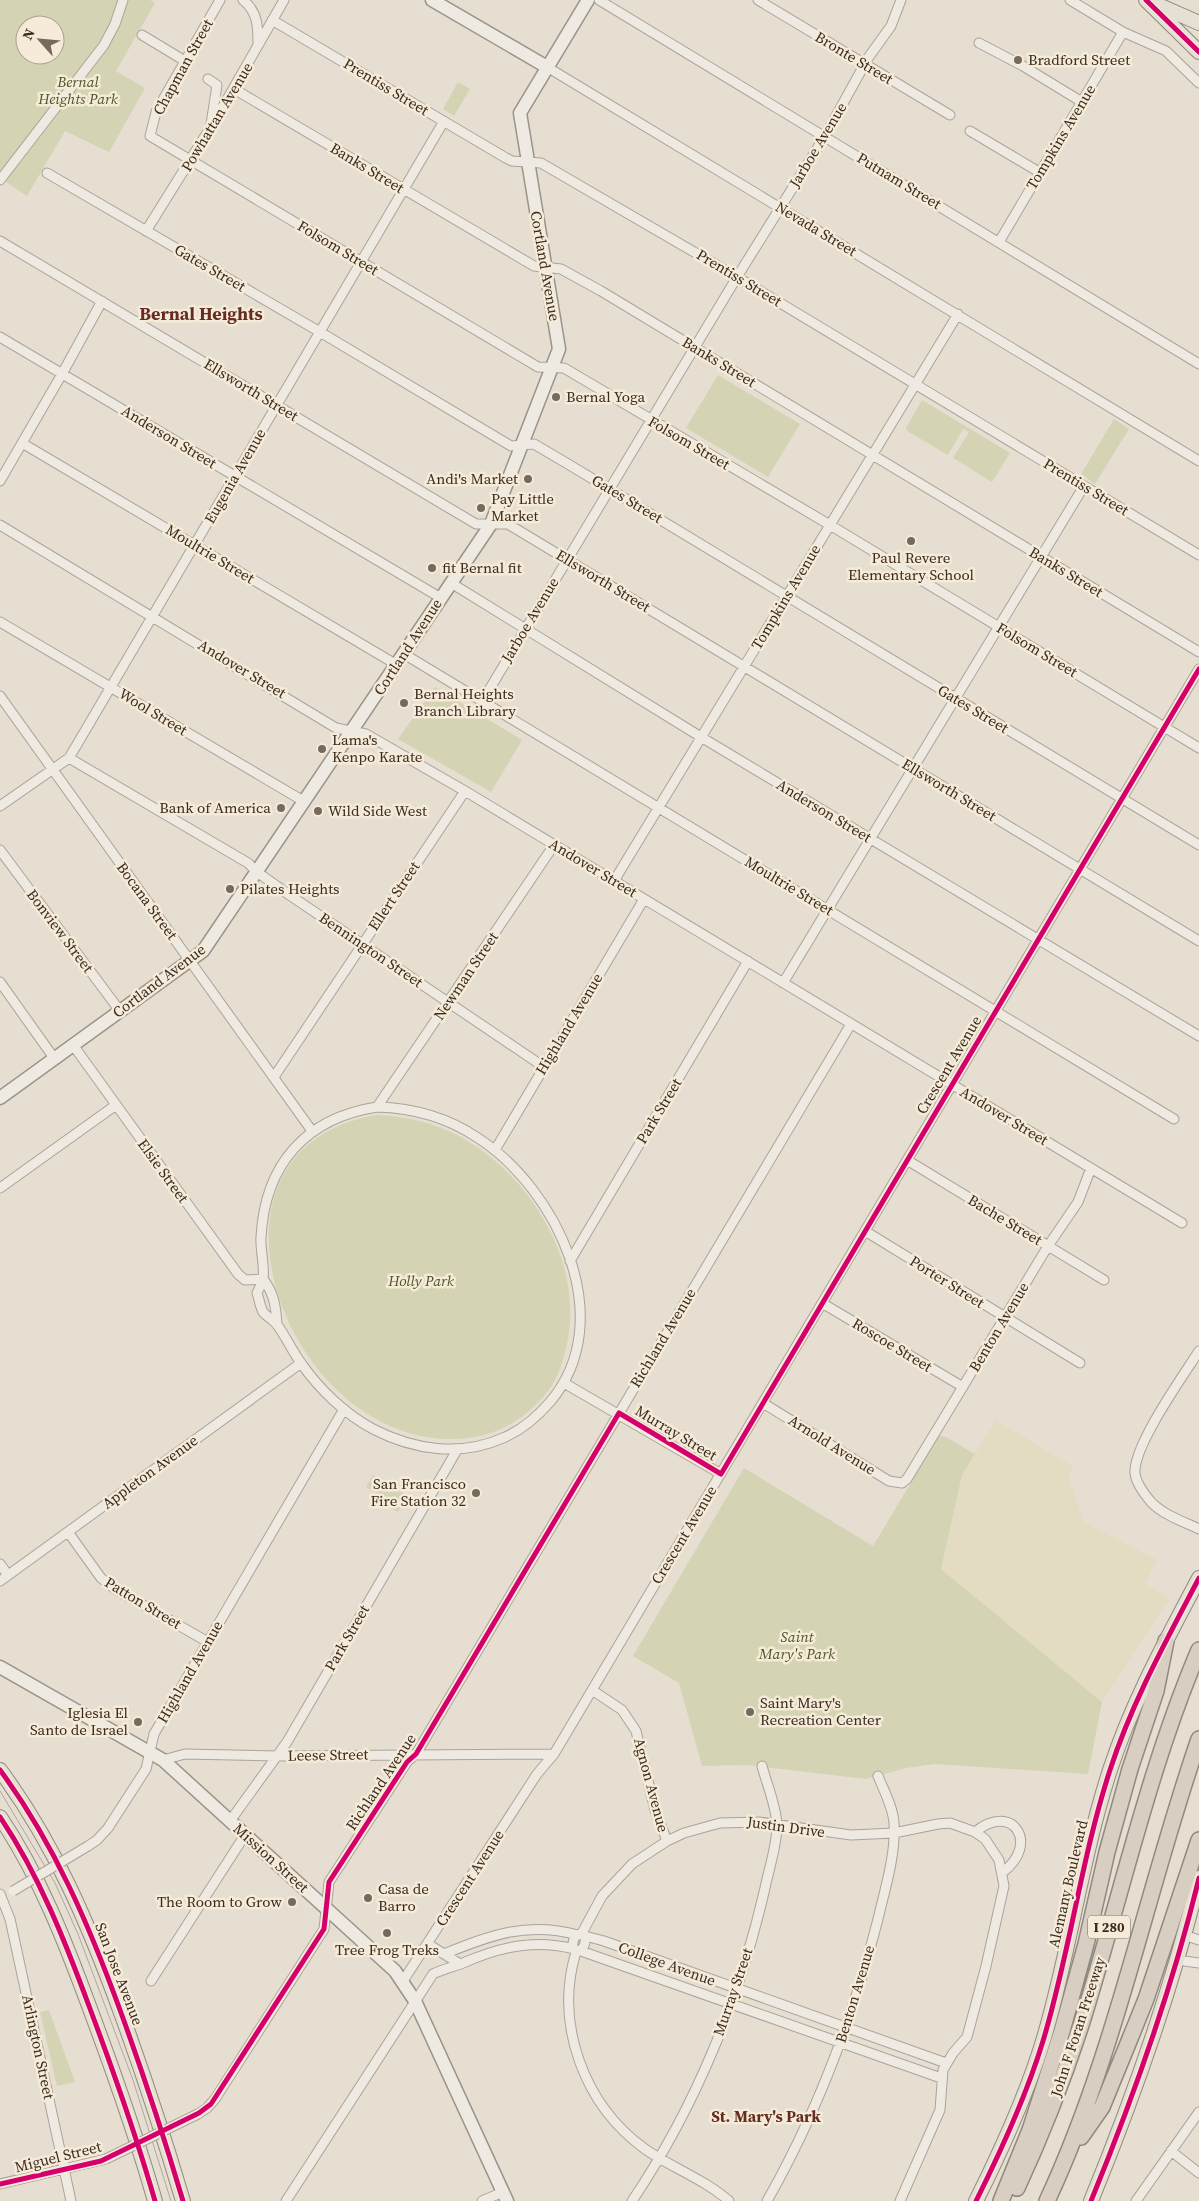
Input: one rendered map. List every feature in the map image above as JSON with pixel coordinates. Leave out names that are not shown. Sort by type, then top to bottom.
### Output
[{"type":"highway","points":[[1002,2201],[1030,2130],[1062,2031],[1086,1944],[1109,1843],[1130,1769],[1156,1691],[1166,1641]]},
{"type":"highway","name":"John F Foran Freeway","points":[[1011,2201],[1044,2125],[1075,2043],[1154,1771],[1199,1650]]},
{"type":"highway","name":"I 280","points":[[1047,2201],[1083,2115],[1112,2033],[1199,1738]]},
{"type":"highway","points":[[1064,2161],[1102,2107],[1146,1998],[1199,1840]]},
{"type":"main road","points":[[1147,0],[1199,24]]},
{"type":"main road","points":[[1147,0],[1199,52]]},
{"type":"main road","name":"Alemany Boulevard","points":[[974,2201],[1023,2101],[1043,2040],[1060,1976],[1089,1841],[1110,1768],[1135,1704],[1199,1578]]},
{"type":"main road","name":"San Jose Avenue","points":[[0,1770],[50,1846],[82,1913],[133,2047],[183,2201]]},
{"type":"main road","points":[[0,1817],[30,1868],[64,1942],[117,2082],[155,2201]]},
{"type":"main road","points":[[1091,2201],[1131,2099],[1177,1960],[1199,1878]]},
{"type":"street","points":[[0,180],[104,44],[115,24],[123,0]]},
{"type":"street","name":"Chapman Street","points":[[150,136],[156,112],[220,0]]},
{"type":"street","points":[[243,0],[253,10],[258,28],[258,47]]},
{"type":"street","name":"Powhattan Avenue","points":[[146,231],[234,89],[284,0]]},
{"type":"street","name":"Nevada Street","points":[[432,0],[780,207],[1199,461]]},
{"type":"street","name":"Cortland Avenue","points":[[0,1098],[190,961],[207,946],[491,524],[559,349],[520,113],[588,0]]},
{"type":"street","name":"Putnam Street","points":[[599,0],[1199,364]]},
{"type":"street","name":"Bronte Street","points":[[758,0],[950,115]]},
{"type":"street","name":"Jarboe Avenue","points":[[482,700],[694,347],[825,136],[865,65],[891,26],[901,0]]},
{"type":"street","points":[[1070,0],[1124,32],[1166,51],[1199,83]]},
{"type":"street","name":"Prentiss Street","points":[[272,20],[506,158],[512,161],[541,163],[737,277],[1199,555]]},
{"type":"street","name":"Tompkins Avenue","points":[[998,242],[1124,32]]},
{"type":"street","points":[[142,35],[185,61]]},
{"type":"street","points":[[978,43],[1023,66],[1082,102]]},
{"type":"street","points":[[208,79],[217,85],[210,129]]},
{"type":"street","name":"Banks Street","points":[[234,89],[534,266],[561,269],[694,347],[1199,652]]},
{"type":"street","name":"Eugenia Avenue","points":[[0,806],[69,758],[444,121]]},
{"type":"street","points":[[970,131],[1039,172]]},
{"type":"street","name":"Folsom Street","points":[[150,136],[538,367],[564,368],[830,525],[1199,748]]},
{"type":"street","name":"Gates Street","points":[[47,173],[511,446],[534,444],[1199,845]]},
{"type":"street","name":"Ellsworth Street","points":[[0,241],[476,524],[508,524],[1199,941]]},
{"type":"street","points":[[0,481],[102,301]]},
{"type":"street","name":"Tompkins Avenue","points":[[614,881],[958,314]]},
{"type":"street","name":"Anderson Street","points":[[0,337],[441,598]]},
{"type":"street","name":"Moultrie Street","points":[[22,443],[194,545],[401,660],[482,700],[1174,1119]]},
{"type":"street","points":[[784,983],[1084,486]]},
{"type":"street","name":"Andover Street","points":[[0,525],[152,615],[336,728],[366,734],[464,791],[1182,1223]]},
{"type":"street","name":"Anderson Street","points":[[451,583],[701,737],[1199,1036]]},
{"type":"street","name":"Wool Street","points":[[0,622],[305,802]]},
{"type":"street","name":"Crescent Avenue","points":[[403,1981],[537,1774],[554,1754],[1199,668]]},
{"type":"street","name":"Bocana Street","points":[[0,696],[312,1130]]},
{"type":"street","name":"Bennington Street","points":[[69,758],[248,863],[257,872],[544,1066]]},
{"type":"street","name":"Ellert Street","points":[[274,1077],[464,791]]},
{"type":"street","name":"Newman Street","points":[[377,1107],[554,845]]},
{"type":"street","name":"Bonview Street","points":[[0,850],[120,1011]]},
{"type":"street","name":"Highland Avenue","points":[[495,1150],[644,899]]},
{"type":"street","name":"Park Street","points":[[570,1261],[748,961]]},
{"type":"street","points":[[0,982],[54,1058]]},
{"type":"street","name":"Richland Avenue","points":[[149,2138],[198,2114],[215,2099],[324,1929],[329,1882],[407,1762],[416,1754],[851,1024]]},
{"type":"street","name":"Elsie Street","points":[[73,1045],[238,1274],[245,1280],[263,1279]]},
{"type":"street","points":[[0,1188],[116,1104]]},
{"type":"street","points":[[377,1107],[416,1110],[441,1118],[463,1128],[495,1150],[522,1175],[540,1199],[555,1223],[570,1261],[576,1282],[579,1324],[574,1354],[564,1383],[541,1412],[527,1425],[495,1442],[457,1450],[437,1449],[400,1441],[370,1427],[344,1409],[314,1380],[301,1363],[277,1325],[263,1312],[257,1293],[263,1279],[262,1219],[268,1193],[283,1161],[312,1130],[343,1114],[377,1107]]},
{"type":"street","name":"Bache Street","points":[[907,1160],[1104,1280]]},
{"type":"street","name":"Benton Avenue","points":[[902,1482],[911,1474],[1004,1317],[1078,1202],[1091,1168]]},
{"type":"street","name":"Porter Street","points":[[865,1231],[1080,1363]]},
{"type":"street","points":[[263,1279],[270,1288],[276,1307],[277,1325]]},
{"type":"street","name":"Roscoe Street","points":[[822,1303],[963,1388]]},
{"type":"street","points":[[1199,1351],[1144,1441],[1137,1459],[1135,1473],[1145,1495],[1154,1504],[1199,1529]]},
{"type":"street","name":"Appleton Avenue","points":[[0,1581],[301,1363]]},
{"type":"street","name":"Murray Street","points":[[564,1383],[619,1413],[721,1474]]},
{"type":"street","name":"Arnold Avenue","points":[[763,1403],[889,1481],[902,1482]]},
{"type":"street","name":"Highland Avenue","points":[[1,1896],[13,1891],[88,1846],[97,1840],[108,1828],[146,1769],[154,1734],[344,1409]]},
{"type":"street","name":"Park Street","points":[[230,1821],[287,1742],[457,1450]]},
{"type":"street","name":"Patton Street","points":[[68,1532],[100,1578],[115,1589],[208,1642]]},
{"type":"street","points":[[0,1564],[8,1575]]},
{"type":"street","name":"Mission Street","points":[[0,1667],[163,1760],[395,1971],[415,2001],[505,2196]]},
{"type":"street","name":"Agnon Avenue","points":[[592,1690],[622,1710],[636,1731],[655,1810],[667,1841]]},
{"type":"street","name":"Leese Street","points":[[163,1760],[185,1754],[276,1756],[554,1754]]},
{"type":"street","name":"Murray Street","points":[[632,2201],[659,2158],[699,2080],[731,2003],[760,1909],[777,1824],[762,1766]]},
{"type":"street","name":"Benton Avenue","points":[[767,2201],[803,2131],[841,2042],[882,1902],[894,1833],[893,1812],[878,1776]]},
{"type":"street","points":[[975,1832],[988,1822],[998,1820],[1006,1821],[1016,1829],[1022,1842],[1020,1850],[1016,1860],[1002,1872]]},
{"type":"street","name":"Justin Drive","points":[[730,2201],[696,2178],[659,2158],[631,2138],[617,2124],[591,2088],[582,2069],[571,2026],[569,2003],[571,1974],[577,1950],[573,1941],[582,1935],[602,1896],[616,1879],[649,1851],[684,1833],[720,1823],[740,1821],[777,1824],[852,1835],[894,1833],[950,1823],[975,1832],[992,1848],[1002,1872],[1004,1886],[996,1925],[967,2037],[946,2063],[941,2078],[940,2110],[900,2201]]},
{"type":"street","points":[[150,1981],[245,1835]]},
{"type":"street","name":"Arlington Street","points":[[1,1896],[10,1918],[71,2201]]},
{"type":"street","name":"College Avenue","points":[[444,1954],[488,1936],[521,1929],[557,1929],[604,1941],[946,2063]]},
{"type":"street","points":[[1184,1935],[1199,1940]]},
{"type":"street","points":[[428,1944],[460,1964]]},
{"type":"street","name":"College Avenue","points":[[286,2201],[433,1974],[491,1951],[523,1944],[554,1944],[577,1950],[941,2078]]},
{"type":"street","points":[[1177,1960],[1199,1963]]},
{"type":"street","points":[[1136,2201],[1199,2112]]},
{"type":"street","name":"Miguel Street","points":[[0,2184],[64,2170],[106,2158],[149,2138]]},
{"type":"street","points":[[1171,2151],[1199,2173]]},
{"type":"street","points":[[482,2201],[505,2196]]},
{"type":"shaded area","points":[[996,1420],[1074,1467],[1068,1476],[1084,1522],[1157,1560],[1145,1584],[1170,1598],[1102,1702],[941,1569],[962,1475]]},
{"type":"green space","name":"Bernal Heights Park","points":[[0,0],[150,0],[155,3],[116,71],[145,88],[109,152],[65,131],[27,196],[0,178]]},
{"type":"green space","points":[[458,82],[470,89],[454,116],[443,109]]},
{"type":"green space","points":[[718,375],[800,424],[768,477],[686,428]]},
{"type":"green space","points":[[922,400],[1010,453],[992,482],[953,458],[969,432],[963,429],[948,455],[907,431],[906,428]]},
{"type":"green space","points":[[1114,419],[1129,429],[1095,484],[1081,474]]},
{"type":"green space","points":[[435,687],[522,740],[491,792],[398,739]]},
{"type":"green space","name":"Holly Park","points":[[377,1115],[428,1123],[451,1132],[474,1145],[497,1163],[518,1184],[536,1207],[551,1233],[562,1261],[569,1290],[570,1319],[563,1361],[552,1385],[544,1396],[524,1415],[501,1429],[476,1437],[449,1439],[390,1426],[339,1392],[300,1344],[276,1288],[269,1231],[282,1179],[317,1138]]},
{"type":"green space","name":"Saint Mary's Park","points":[[939,1436],[946,1437],[975,1454],[962,1475],[941,1569],[1102,1702],[1088,1774],[935,1764],[906,1768],[866,1779],[748,1765],[702,1766],[679,1683],[633,1656],[744,1468],[873,1546]]},
{"type":"green space","points":[[373,1475],[408,1496],[398,1512],[384,1504],[386,1499],[366,1487]]},
{"type":"green space","points":[[49,2010],[75,2082],[57,2086],[40,2012]]},
{"type":"tram line","points":[[0,1791],[55,1883],[78,1934],[133,2080],[171,2201]]},
{"type":"cycle path","points":[[1146,0],[1199,52]]},
{"type":"cycle path","points":[[0,2184],[101,2161],[199,2113],[211,2104],[324,1929],[329,1882],[407,1762],[416,1754],[619,1413],[721,1474],[1199,669]]},
{"type":"cycle path","points":[[976,2201],[1013,2122],[1043,2041],[1061,1974],[1091,1837],[1110,1770],[1150,1672],[1199,1578]]},
{"type":"cycle path","points":[[0,1770],[37,1826],[83,1916],[129,2034],[183,2201]]},
{"type":"cycle path","points":[[0,1817],[39,1885],[70,1957],[124,2103],[155,2201]]},
{"type":"cycle path","points":[[1091,2201],[1151,2042],[1177,1961],[1199,1878]]},
{"type":"place","name":"Bradford Street","points":[[1018,60]]},
{"type":"place","name":"Bernal Yoga","points":[[556,397]]},
{"type":"place","name":"Andi's Market","points":[[528,479]]},
{"type":"place","name":"Pay Little Market","points":[[481,508]]},
{"type":"place","name":"Paul Revere Elementary School","points":[[911,541]]},
{"type":"place","name":"fit Bernal fit","points":[[432,568]]},
{"type":"place","name":"Bernal Heights Branch Library","points":[[404,703]]},
{"type":"place","name":"Lama's Kenpo Karate","points":[[322,749]]},
{"type":"place","name":"Bank of America","points":[[281,808]]},
{"type":"place","name":"Wild Side West","points":[[318,811]]},
{"type":"place","name":"Pilates Heights","points":[[230,889]]},
{"type":"place","name":"San Francisco Fire Station 32","points":[[476,1493]]},
{"type":"place","name":"Saint Mary's Recreation Center","points":[[750,1712]]},
{"type":"place","name":"Iglesia El Santo de Israel","points":[[138,1722]]},
{"type":"place","name":"Casa de Barro","points":[[368,1898]]},
{"type":"place","name":"The Room to Grow","points":[[292,1902]]},
{"type":"place","name":"Tree Frog Treks","points":[[387,1933]]},
{"type":"district","name":"Bernal Heights","points":[[201,314]]},
{"type":"district","name":"St. Mary's Park","points":[[766,2116]]}]
